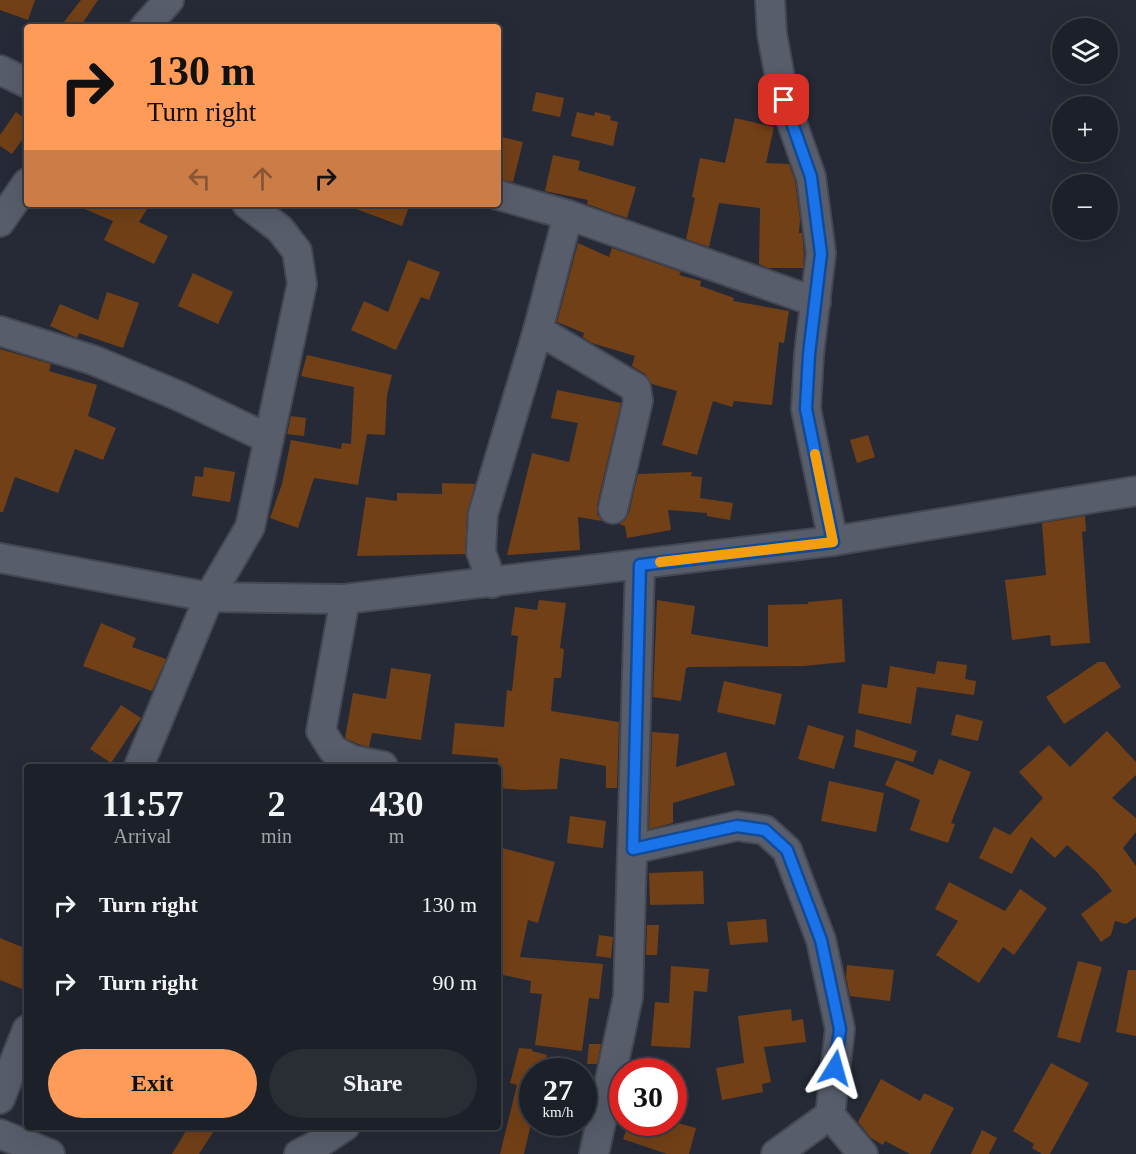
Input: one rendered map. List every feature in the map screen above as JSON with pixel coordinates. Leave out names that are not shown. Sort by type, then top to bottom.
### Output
[{"type":"street","points":[[148,24],[169,0]]},
{"type":"street","points":[[770,0],[772,34],[784,100],[811,177],[821,254],[809,354],[806,409],[833,542]]},
{"type":"street","points":[[0,70],[24,82]]},
{"type":"street","points":[[0,222],[24,187]]},
{"type":"street","points":[[501,196],[568,215],[816,302]]},
{"type":"street","points":[[140,764],[209,597],[250,527],[302,284],[297,250],[280,229],[251,207]]},
{"type":"street","points":[[492,583],[481,552],[483,514],[538,330],[568,215]]},
{"type":"street","points":[[538,330],[636,388],[638,401],[613,509]]},
{"type":"street","points":[[0,331],[93,360],[179,396],[269,439]]},
{"type":"street","points":[[0,558],[209,597],[345,599],[833,542],[1136,491]]},
{"type":"street","points":[[594,1154],[628,997],[640,565]]},
{"type":"street","points":[[345,599],[321,731],[333,750],[352,760],[373,764]]},
{"type":"street","points":[[633,849],[737,826],[765,830],[787,850],[821,940],[840,1029],[830,1115],[863,1154]]},
{"type":"street","points":[[0,1099],[24,1038]]},
{"type":"street","points":[[776,1154],[830,1115]]},
{"type":"street","points":[[299,1154],[339,1130]]},
{"type":"street","points":[[0,1134],[50,1154]]},
{"type":"building","points":[[0,0],[35,0],[28,20],[0,10]]},
{"type":"building","points":[[81,0],[98,0],[82,24],[62,24]]},
{"type":"building","points":[[536,92],[564,98],[560,117],[532,111]]},
{"type":"building","points":[[16,112],[24,118],[24,137],[12,154],[0,146],[0,135]]},
{"type":"building","points":[[577,112],[594,116],[595,112],[611,116],[610,120],[618,122],[613,146],[571,136]]},
{"type":"building","points":[[735,118],[774,127],[766,163],[789,164],[795,181],[800,219],[799,233],[802,233],[804,253],[803,268],[768,268],[759,264],[760,208],[719,203],[709,247],[686,239],[695,198],[692,197],[700,158],[725,163]]},
{"type":"building","points":[[501,137],[523,142],[513,182],[501,180]]},
{"type":"building","points":[[553,155],[580,161],[578,170],[636,187],[627,218],[587,204],[588,200],[545,191]]},
{"type":"building","points":[[80,207],[148,207],[139,222],[168,236],[154,264],[104,240],[113,221]]},
{"type":"building","points":[[351,207],[409,207],[402,226]]},
{"type":"building","points":[[578,243],[609,257],[612,248],[681,272],[679,275],[701,281],[700,286],[734,298],[733,301],[789,311],[784,343],[779,342],[772,405],[734,401],[732,407],[713,401],[697,455],[662,445],[677,391],[652,384],[645,374],[632,366],[635,356],[592,343],[583,337],[584,333],[557,322]]},
{"type":"building","points":[[408,260],[440,272],[429,300],[421,297],[396,350],[351,330],[364,301],[388,312]]},
{"type":"building","points":[[193,273],[233,292],[218,324],[178,306]]},
{"type":"building","points":[[107,292],[139,303],[123,348],[79,333],[77,338],[50,326],[60,304],[98,320]]},
{"type":"building","points":[[0,349],[51,364],[49,371],[97,385],[88,416],[116,428],[103,460],[75,449],[58,493],[15,477],[3,512],[0,512]]},
{"type":"building","points":[[307,355],[392,375],[387,395],[385,435],[367,434],[358,485],[314,478],[298,528],[270,518],[282,484],[291,440],[341,449],[342,443],[351,444],[354,387],[301,376]]},
{"type":"building","points":[[557,390],[621,403],[597,505],[597,514],[602,521],[578,517],[580,550],[507,555],[532,453],[569,462],[578,423],[551,418]]},
{"type":"building","points":[[291,416],[306,418],[304,436],[287,434]]},
{"type":"building","points":[[868,435],[875,457],[857,463],[850,440]]},
{"type":"building","points":[[204,467],[235,472],[230,502],[192,496],[195,476],[203,477]]},
{"type":"building","points":[[692,472],[691,476],[702,477],[700,498],[733,503],[730,520],[707,516],[707,513],[668,510],[671,530],[627,538],[625,526],[619,524],[629,513],[638,474]]},
{"type":"building","points":[[442,483],[475,484],[467,513],[465,554],[357,556],[366,497],[397,501],[397,493],[442,494]]},
{"type":"building","points":[[1085,516],[1086,531],[1082,532],[1090,643],[1051,646],[1050,635],[1012,640],[1005,580],[1046,575],[1042,523]]},
{"type":"building","points":[[842,599],[845,662],[803,666],[689,667],[686,668],[681,701],[653,697],[657,600],[695,606],[691,634],[768,647],[768,605],[808,604],[808,602]]},
{"type":"building","points":[[539,600],[566,603],[560,648],[564,649],[561,678],[554,678],[551,711],[619,722],[617,788],[606,788],[606,766],[560,758],[557,789],[501,788],[501,764],[498,764],[498,758],[452,754],[455,723],[504,727],[507,690],[512,691],[518,636],[511,635],[515,607],[537,610]]},
{"type":"building","points":[[101,623],[136,638],[132,647],[166,659],[152,691],[83,666]]},
{"type":"building","points":[[937,661],[967,665],[965,679],[976,681],[974,695],[917,687],[911,724],[858,713],[862,684],[887,688],[890,666],[935,674]]},
{"type":"building","points":[[1098,662],[1105,662],[1121,687],[1064,724],[1046,697]]},
{"type":"building","points":[[391,668],[431,674],[421,740],[372,733],[369,747],[345,738],[353,693],[386,699]]},
{"type":"building","points":[[724,681],[782,694],[775,725],[717,712]]},
{"type":"building","points":[[121,705],[141,718],[111,763],[90,749]]},
{"type":"building","points":[[956,714],[983,721],[978,741],[951,735]]},
{"type":"building","points":[[808,725],[844,736],[834,769],[798,759]]},
{"type":"building","points":[[856,729],[917,751],[913,762],[854,747]]},
{"type":"building","points":[[1107,731],[1136,762],[1136,775],[1112,798],[1136,818],[1136,832],[1123,848],[1136,866],[1136,917],[1126,924],[1115,921],[1111,935],[1101,942],[1081,914],[1112,891],[1097,872],[1067,845],[1055,858],[1031,837],[1012,874],[979,858],[994,827],[1010,835],[1043,798],[1019,772],[1049,745],[1070,767]]},
{"type":"building","points":[[652,732],[679,734],[676,767],[726,752],[735,785],[673,803],[673,823],[649,829]]},
{"type":"building","points":[[939,759],[971,772],[951,823],[955,824],[948,843],[910,830],[920,800],[885,785],[896,760],[933,775]]},
{"type":"building","points":[[829,781],[884,793],[876,832],[821,821]]},
{"type":"building","points":[[570,816],[606,821],[603,848],[567,843]]},
{"type":"building","points":[[502,848],[555,862],[538,923],[528,920],[520,957],[603,964],[599,999],[589,998],[582,1051],[535,1045],[542,994],[530,993],[531,981],[501,975]]},
{"type":"building","points":[[703,871],[704,904],[650,905],[649,873]]},
{"type":"building","points":[[949,882],[1005,911],[1020,889],[1047,908],[1014,955],[1003,947],[979,983],[936,955],[958,921],[935,909]]},
{"type":"building","points":[[766,919],[768,942],[730,945],[727,922]]},
{"type":"building","points":[[647,925],[659,925],[657,955],[646,955]]},
{"type":"building","points":[[599,935],[613,937],[611,958],[596,956]]},
{"type":"building","points":[[0,938],[24,948],[24,990],[0,980]]},
{"type":"building","points":[[1078,961],[1102,967],[1080,1043],[1057,1037]]},
{"type":"building","points":[[847,965],[894,970],[890,1001],[850,996],[846,977]]},
{"type":"building","points":[[671,966],[709,969],[707,992],[694,991],[690,1048],[651,1046],[655,1002],[669,1003]]},
{"type":"building","points":[[1128,970],[1136,970],[1136,1036],[1116,1032]]},
{"type":"building","points":[[791,1009],[792,1021],[803,1019],[806,1042],[764,1047],[771,1082],[762,1084],[763,1092],[722,1100],[716,1068],[744,1063],[738,1016]]},
{"type":"building","points":[[589,1044],[601,1044],[597,1064],[597,1058],[588,1058]]},
{"type":"building","points":[[519,1048],[532,1049],[532,1051],[547,1055],[546,1058],[519,1058],[519,1136],[528,1136],[524,1154],[500,1154],[517,1085],[510,1083]]},
{"type":"building","points":[[1051,1063],[1089,1083],[1050,1154],[1042,1154],[1032,1148],[1034,1144],[1013,1131]]},
{"type":"building","points":[[881,1079],[920,1101],[924,1093],[954,1108],[930,1154],[910,1154],[885,1141],[883,1145],[871,1138],[858,1122]]},
{"type":"building","points":[[687,1126],[696,1128],[689,1154],[667,1154],[623,1139],[624,1136],[687,1136]]},
{"type":"building","points":[[187,1130],[214,1130],[199,1154],[172,1154]]},
{"type":"building","points":[[982,1130],[997,1138],[989,1154],[971,1154]]},
{"type":"slow traffic","points":[[660,562],[833,542],[815,454]]},
{"type":"route","points":[[784,100],[811,177],[821,254],[809,354],[806,409],[833,542],[640,565],[633,849],[737,826],[765,830],[787,850],[821,940],[840,1029],[835,1068]]}]
